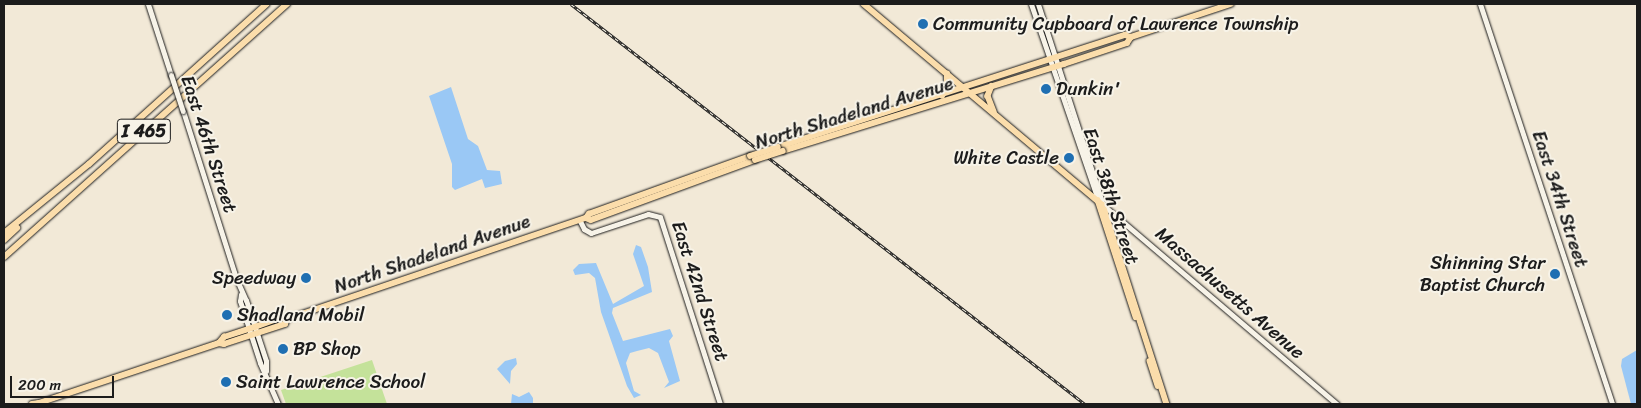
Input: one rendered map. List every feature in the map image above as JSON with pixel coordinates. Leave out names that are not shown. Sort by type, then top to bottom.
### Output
[{"type":"highway","name":"I 465","points":[[4,240],[41,204],[267,4]]},
{"type":"highway","name":"I 465","points":[[4,257],[287,4]]},
{"type":"highway","points":[[4,233],[41,204]]},
{"type":"main road","name":"East 46th Street","points":[[148,4],[241,294],[246,300],[260,363],[266,371],[278,404]]},
{"type":"main road","points":[[864,4],[1100,202]]},
{"type":"main road","name":"East 38th Street","points":[[1031,4],[1055,67],[1167,404]]},
{"type":"main road","name":"East 38th Street","points":[[1038,4],[1052,59]]},
{"type":"main road","name":"North Shadeland Avenue","points":[[35,404],[219,343],[224,337],[253,331],[283,317],[287,319],[583,219],[591,220],[752,158],[1125,35],[1131,37],[1231,4]]},
{"type":"main road","name":"East 34th Street","points":[[1480,4],[1612,404]]},
{"type":"main road","name":"North Shadeland Avenue","points":[[780,149],[1055,67],[1127,43],[1131,37]]},
{"type":"main road","points":[[942,96],[947,86],[947,74]]},
{"type":"main road","points":[[993,86],[988,96],[995,114]]},
{"type":"main road","name":"Massachusetts Avenue","points":[[1100,202],[1336,404]]},
{"type":"main road","name":"East 42nd Street","points":[[583,219],[584,229],[591,233],[648,214],[660,217],[720,404]]},
{"type":"green space","points":[[372,360],[387,404],[286,404],[281,390]]},
{"type":"water","points":[[451,87],[468,139],[478,146],[487,170],[500,171],[502,184],[485,188],[482,179],[455,190],[452,187],[452,164],[429,96]]},
{"type":"water","points":[[636,245],[641,247],[648,267],[652,292],[613,308],[612,313],[623,341],[670,329],[673,336],[669,341],[680,381],[664,388],[669,382],[658,353],[649,348],[630,353],[626,363],[634,391],[641,395],[634,398],[627,386],[601,312],[595,278],[589,273],[575,275],[573,270],[579,264],[596,263],[613,304],[644,286],[633,254]]},
{"type":"water","points":[[1637,350],[1637,404],[1631,404],[1621,366],[1622,359]]},
{"type":"water","points":[[516,358],[517,364],[511,371],[510,384],[497,369],[505,361]]},
{"type":"water","points":[[529,392],[533,398],[533,404],[511,404],[512,394],[519,397]]},
{"type":"railway","points":[[571,4],[1085,404]]},
{"type":"place","name":"Community Cupboard of Lawrence Township","points":[[923,24]]},
{"type":"place","name":"Dunkin'","points":[[1046,89]]},
{"type":"place","name":"White Castle","points":[[1069,158]]},
{"type":"place","name":"Shinning Star Baptist Church","points":[[1555,274]]},
{"type":"place","name":"Speedway","points":[[306,278]]},
{"type":"place","name":"Shadland Mobil","points":[[227,315]]},
{"type":"place","name":"BP Shop","points":[[283,349]]},
{"type":"place","name":"Saint Lawrence School","points":[[226,382]]}]
